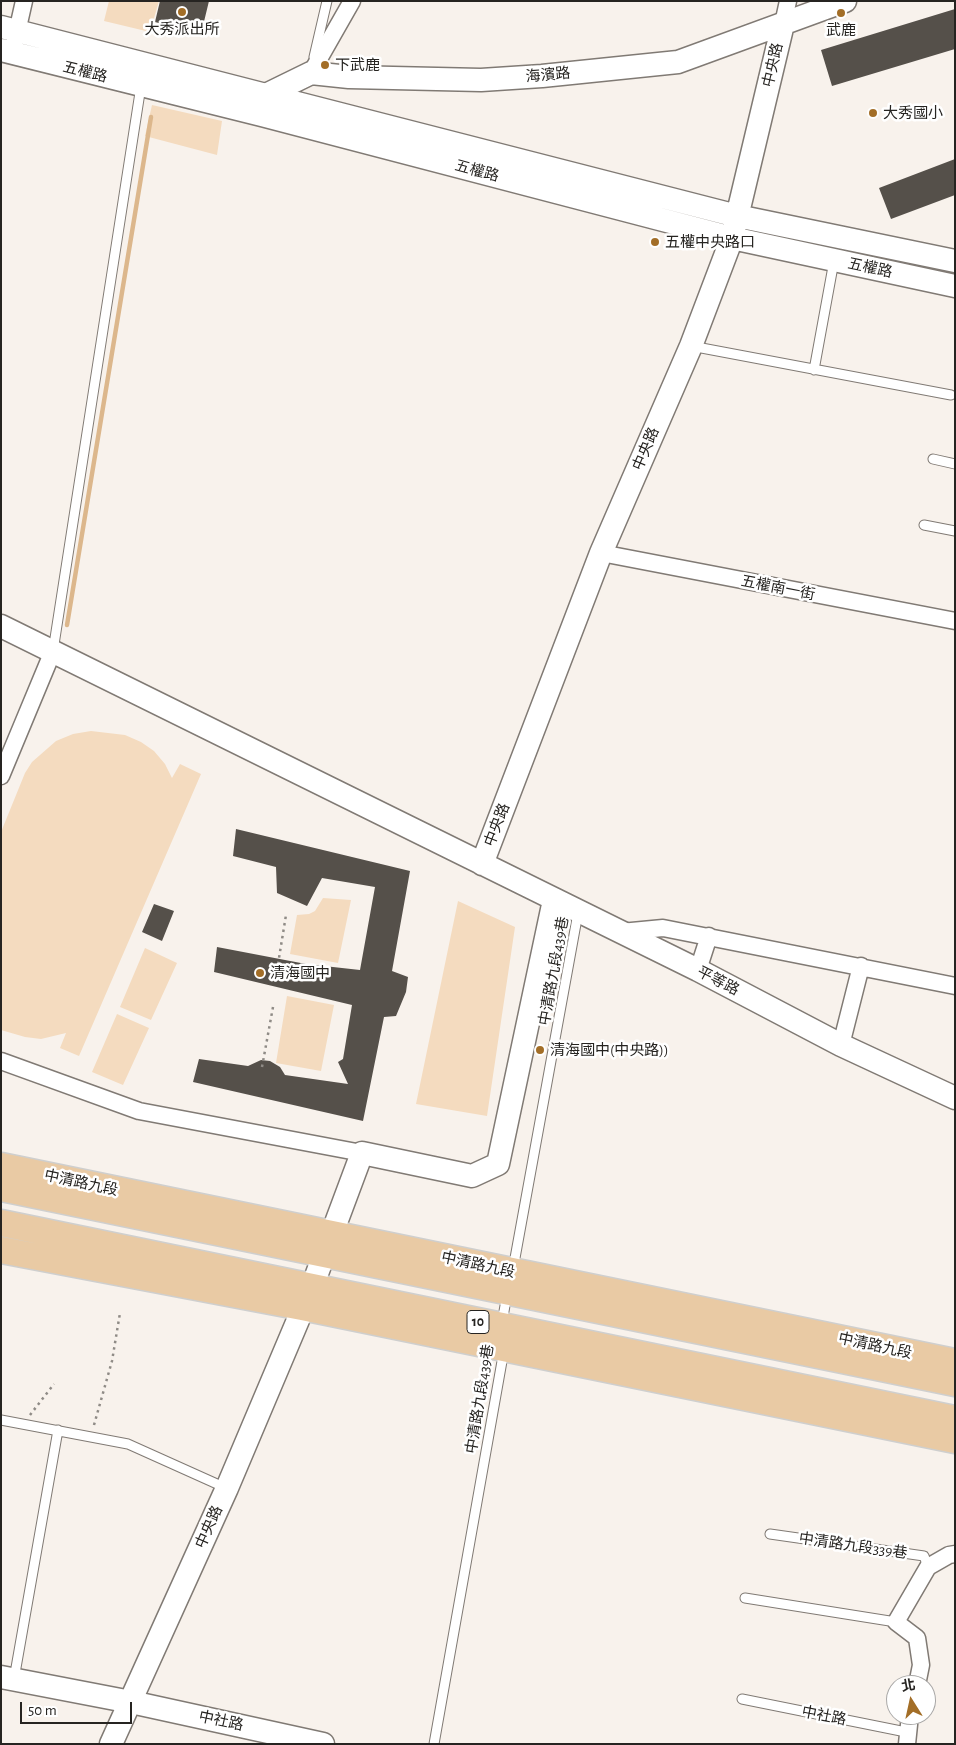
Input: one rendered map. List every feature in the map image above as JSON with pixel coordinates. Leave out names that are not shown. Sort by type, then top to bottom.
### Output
[{"type":"main road","name":"中清路九段","points":[[1,1166],[329,1244],[510,1282],[955,1384]]},
{"type":"main road","name":"中清路九段","points":[[1,1188],[329,1244]]},
{"type":"main road","points":[[1,1223],[307,1297],[503,1338],[955,1440]]},
{"type":"main road","points":[[1,1250],[307,1297]]},
{"type":"main road","name":"中清路九段","points":[[510,1282],[955,1362]]},
{"type":"main road","name":"10","points":[[503,1338],[955,1419]]},
{"type":"street","points":[[8,40],[24,1]]},
{"type":"street","points":[[264,105],[311,73],[352,1]]},
{"type":"street","points":[[783,24],[788,1]]},
{"type":"street","name":"海濱路","points":[[311,73],[349,77],[481,80],[678,62],[845,1]]},
{"type":"street","name":"中央路","points":[[482,864],[601,553],[691,346],[732,238],[783,24]]},
{"type":"street","name":"五權路","points":[[8,40],[142,86],[264,105],[732,238],[955,286]]},
{"type":"street","name":"五權路","points":[[8,40],[264,105],[737,216],[955,261]]},
{"type":"street","name":"五權南一街","points":[[601,553],[955,621]]},
{"type":"street","name":"平等路","points":[[1,626],[698,970],[841,1045],[955,1098]]},
{"type":"street","points":[[1,776],[54,651]]},
{"type":"street","points":[[1,1061],[139,1111],[362,1153],[472,1176],[498,1164],[554,900]]},
{"type":"street","points":[[621,932],[662,928],[955,986]]},
{"type":"street","points":[[698,970],[709,936]]},
{"type":"street","points":[[841,1045],[861,966]]},
{"type":"street","name":"中央路","points":[[111,1744],[226,1488],[329,1244],[362,1153]]},
{"type":"street","name":"中清路九段339巷","points":[[896,1622],[928,1567],[949,1554],[955,1554]]},
{"type":"street","points":[[896,1622],[917,1638],[922,1665],[920,1675]]},
{"type":"street","name":"中社路","points":[[8,1678],[131,1702],[323,1744]]},
{"type":"street","points":[[906,1738],[908,1725]]},
{"type":"lane","points":[[311,73],[327,1]]},
{"type":"lane","points":[[54,651],[142,86]]},
{"type":"lane","points":[[814,370],[834,260]]},
{"type":"lane","points":[[691,346],[951,395]]},
{"type":"lane","points":[[933,459],[955,464]]},
{"type":"lane","points":[[924,525],[955,531]]},
{"type":"lane","name":"中清路九段439巷","points":[[434,1744],[503,1338],[510,1282],[579,912]]},
{"type":"lane","points":[[1,1420],[128,1444],[226,1488]]},
{"type":"lane","points":[[8,1678],[58,1430]]},
{"type":"lane","name":"中清路九段339巷","points":[[770,1534],[924,1556],[928,1567]]},
{"type":"lane","points":[[745,1598],[896,1622]]},
{"type":"lane","name":"中社路","points":[[742,1699],[906,1738]]},
{"type":"path","points":[[278,964],[286,915]]},
{"type":"path","points":[[262,1067],[273,1007]]},
{"type":"path","points":[[91,1437],[112,1361],[120,1313]]},
{"type":"path","points":[[23,1424],[54,1384]]},
{"type":"shaded area","points":[[109,1],[159,1],[150,32],[104,21]]},
{"type":"shaded area","points":[[152,105],[222,121],[217,155],[145,136]]},
{"type":"shaded area","points":[[91,731],[125,735],[141,742],[154,751],[165,764],[172,778],[180,764],[201,774],[79,1056],[60,1048],[66,1033],[41,1039],[25,1037],[1,1030],[1,832],[25,773],[32,762],[56,741],[73,734]]},
{"type":"shaded area","points":[[323,898],[351,900],[338,963],[290,954],[297,915],[309,914],[315,911]]},
{"type":"shaded area","points":[[458,901],[515,927],[487,1116],[416,1104]]},
{"type":"shaded area","points":[[145,948],[177,963],[151,1020],[120,1007]]},
{"type":"shaded area","points":[[287,996],[334,1005],[321,1071],[276,1063]]},
{"type":"shaded area","points":[[117,1014],[149,1028],[123,1085],[92,1072]]},
{"type":"building","name":"大秀派出所","points":[[160,1],[209,1],[201,34],[155,22]]},
{"type":"building","points":[[955,9],[955,49],[832,86],[821,50]]},
{"type":"building","points":[[955,159],[955,195],[891,219],[879,188]]},
{"type":"building","points":[[236,829],[410,871],[392,971],[408,977],[406,992],[396,1016],[384,1017],[363,1121],[193,1082],[199,1059],[248,1066],[261,1060],[270,1061],[280,1067],[285,1075],[348,1084],[338,1062],[343,1059],[352,1005],[214,972],[217,947],[306,964],[360,970],[375,887],[322,878],[307,906],[277,893],[276,867],[233,856]]},
{"type":"building","points":[[154,904],[174,911],[162,941],[142,932]]},
{"type":"waterway","points":[[67,625],[151,117]]},
{"type":"place","name":"大秀派出所","points":[[182,12]]},
{"type":"place","name":"武鹿","points":[[841,13]]},
{"type":"place","name":"下武鹿","points":[[325,65]]},
{"type":"place","name":"大秀國小","points":[[873,113]]},
{"type":"place","name":"五權中央路口","points":[[655,242]]},
{"type":"place","name":"清海國中","points":[[260,973]]},
{"type":"place","name":"清海國中(中央路))","points":[[540,1050]]}]
